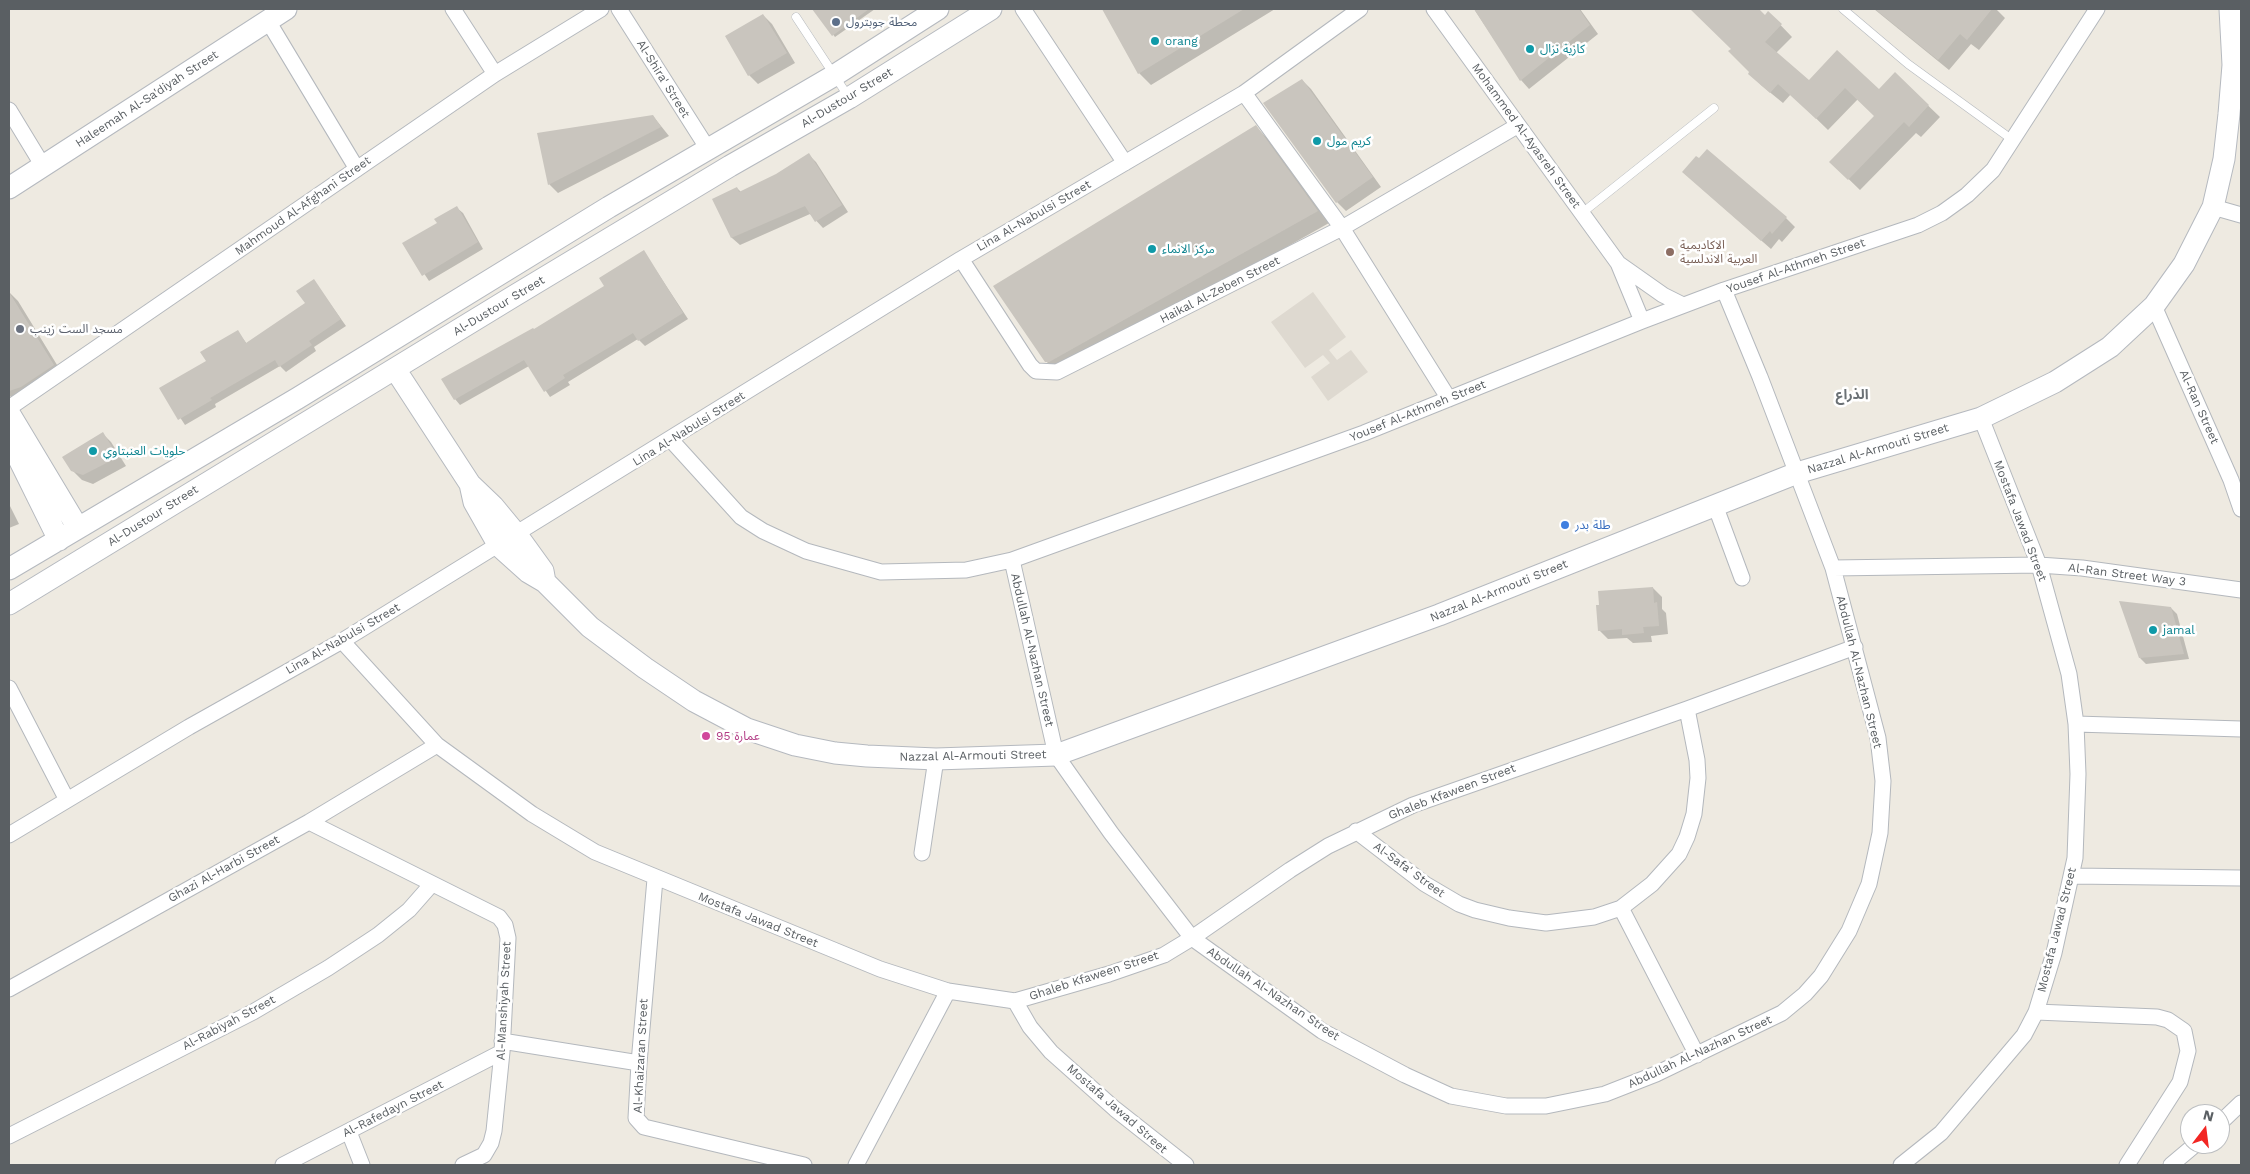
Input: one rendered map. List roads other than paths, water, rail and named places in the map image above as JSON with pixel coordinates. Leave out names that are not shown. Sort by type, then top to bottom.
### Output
[{"type":"street","name":"Haleemah Al-Sa'diyah Street","points":[[9,188],[286,9]]},
{"type":"street","points":[[452,9],[495,74]]},
{"type":"street","name":"Mahmoud Al-Afghani Street","points":[[9,408],[495,74],[601,9]]},
{"type":"street","name":"Al-Shira' Street","points":[[619,9],[708,149]]},
{"type":"street","name":"Al-Dustour Street","points":[[11,567],[59,540],[708,149],[835,75],[938,9]]},
{"type":"street","name":"Al-Dustour Street","points":[[9,604],[730,166],[849,98],[990,9]]},
{"type":"street","points":[[1023,9],[1125,163]]},
{"type":"street","name":"Lina Al-Nabulsi Street","points":[[9,835],[342,641],[671,440],[961,259],[1244,93],[1360,9]]},
{"type":"street","name":"Mohammed Al-Ayasreh Street","points":[[1434,9],[1618,263],[1642,321]]},
{"type":"street","name":"Yousef Al-Athmeh Street","points":[[671,440],[741,517],[762,532],[806,552],[881,572],[966,570],[1012,560],[1364,434],[1642,321],[1724,290],[1918,225],[1942,213],[1967,195],[1993,170],[2098,9]]},
{"type":"street","name":"Nazzal Al-Armouti Street","points":[[470,484],[474,502],[499,546],[528,572],[545,582],[590,627],[645,668],[694,701],[746,729],[795,745],[835,753],[936,760],[1056,755],[1439,615],[1797,473],[1981,418],[2055,382],[2110,347],[2154,306],[2184,264],[2213,207],[2224,159],[2236,83],[2233,65],[2230,9]]},
{"type":"street","points":[[268,21],[358,169]]},
{"type":"street","points":[[1244,93],[1342,228],[1449,399]]},
{"type":"street","points":[[9,110],[43,166]]},
{"type":"street","name":"Haikal Al-Zeben Street","points":[[961,259],[1030,365],[1036,371],[1057,372],[1342,228],[1517,126]]},
{"type":"street","points":[[2213,207],[2241,215]]},
{"type":"street","name":"Mohammed Al-Ayasreh Street","points":[[1618,263],[1663,295],[1684,305]]},
{"type":"street","name":"Abdullah Al-Nazhan Street","points":[[1012,560],[1056,755],[1111,833],[1192,938],[1322,1031],[1405,1075],[1451,1096],[1506,1106],[1546,1106],[1605,1094],[1697,1055],[1782,1013],[1805,994],[1821,976],[1849,931],[1869,884],[1880,833],[1883,781],[1878,738],[1833,568],[1724,290]]},
{"type":"street","name":"Al-Ran Street","points":[[2154,306],[2231,480],[2241,509]]},
{"type":"street","name":"Nazzal Al-Armouti Street","points":[[395,369],[470,484],[493,506],[517,534],[543,571],[545,582]]},
{"type":"street","points":[[9,413],[78,528]]},
{"type":"street","name":"Mostafa Jawad Street","points":[[1901,1165],[1941,1133],[2024,1035],[2036,1012],[2054,953],[2071,876],[2078,812],[2076,724],[2069,674],[2039,565],[1981,418]]},
{"type":"street","points":[[9,439],[59,540]]},
{"type":"street","points":[[1715,504],[1742,578]]},
{"type":"street","name":"Al-Ran Street Way 3","points":[[1833,568],[2039,565],[2106,570],[2241,590]]},
{"type":"street","name":"Mostafa Jawad Street","points":[[342,641],[437,745],[532,814],[587,847],[655,879],[880,970],[948,992],[1014,1001],[1030,1026],[1051,1052],[1115,1109],[1186,1165]]},
{"type":"street","name":"Ghaleb Kfaween Street","points":[[1014,1001],[1109,974],[1155,958],[1192,938],[1290,870],[1356,831],[1412,805],[1687,709],[1854,647]]},
{"type":"street","points":[[9,688],[67,800]]},
{"type":"street","name":"Al-Safa' Street","points":[[1356,831],[1425,884],[1459,904],[1475,910],[1510,918],[1546,923],[1594,917],[1620,908],[1652,884],[1679,854],[1688,837],[1694,814],[1698,778],[1697,760],[1687,709]]},
{"type":"street","points":[[2076,724],[2241,729]]},
{"type":"street","name":"Ghazi Al-Harbi Street","points":[[9,989],[309,822],[437,745]]},
{"type":"street","points":[[922,853],[936,760]]},
{"type":"street","name":"Al-Manshiyah Street","points":[[309,822],[431,885],[499,917],[505,925],[508,938],[502,1047],[491,1143],[484,1155],[463,1165]]},
{"type":"street","points":[[2071,876],[2241,878]]},
{"type":"street","name":"Al-Khaizaran Street","points":[[655,879],[636,1118],[644,1127],[804,1165]]},
{"type":"street","name":"Al-Rabiyah Street","points":[[9,1136],[244,1016],[328,968],[409,910],[431,885]]},
{"type":"street","points":[[1620,908],[1697,1055]]},
{"type":"street","points":[[856,1165],[948,992]]},
{"type":"street","points":[[2036,1012],[2157,1018],[2173,1022],[2184,1031],[2188,1051],[2180,1082],[2171,1099],[2127,1165]]},
{"type":"street","points":[[502,1047],[639,1063]]},
{"type":"street","name":"Al-Rafedayn Street","points":[[283,1165],[349,1132],[502,1047]]},
{"type":"street","points":[[2230,1113],[2241,1103]]},
{"type":"street","points":[[349,1132],[362,1165]]},
{"type":"street","points":[[2172,1165],[2185,1154]]},
{"type":"lane","points":[[1843,9],[1908,64],[2014,140]]},
{"type":"lane","points":[[796,17],[849,98]]},
{"type":"lane","points":[[1582,213],[1714,108]]},
{"type":"place","name":"محطة جوبترول","points":[[836,22]]},
{"type":"place","name":"orang","points":[[1155,41]]},
{"type":"place","name":"كازية نزال","points":[[1530,49]]},
{"type":"place","name":"كريم مول","points":[[1317,141]]},
{"type":"place","name":"مركز الانماء","points":[[1152,249]]},
{"type":"place","name":"الاكاديمية العربية الاندلسية","points":[[1670,252]]},
{"type":"place","name":"مسجد الست زينب","points":[[20,329]]},
{"type":"place","name":"حلويات العنبتاوي","points":[[93,451]]},
{"type":"place","name":"طلة بدر","points":[[1565,525]]},
{"type":"place","name":"jamal","points":[[2153,630]]},
{"type":"place","name":"عمارة 95","points":[[706,736]]},
{"type":"district","name":"الذراع","points":[[1852,395]]}]
